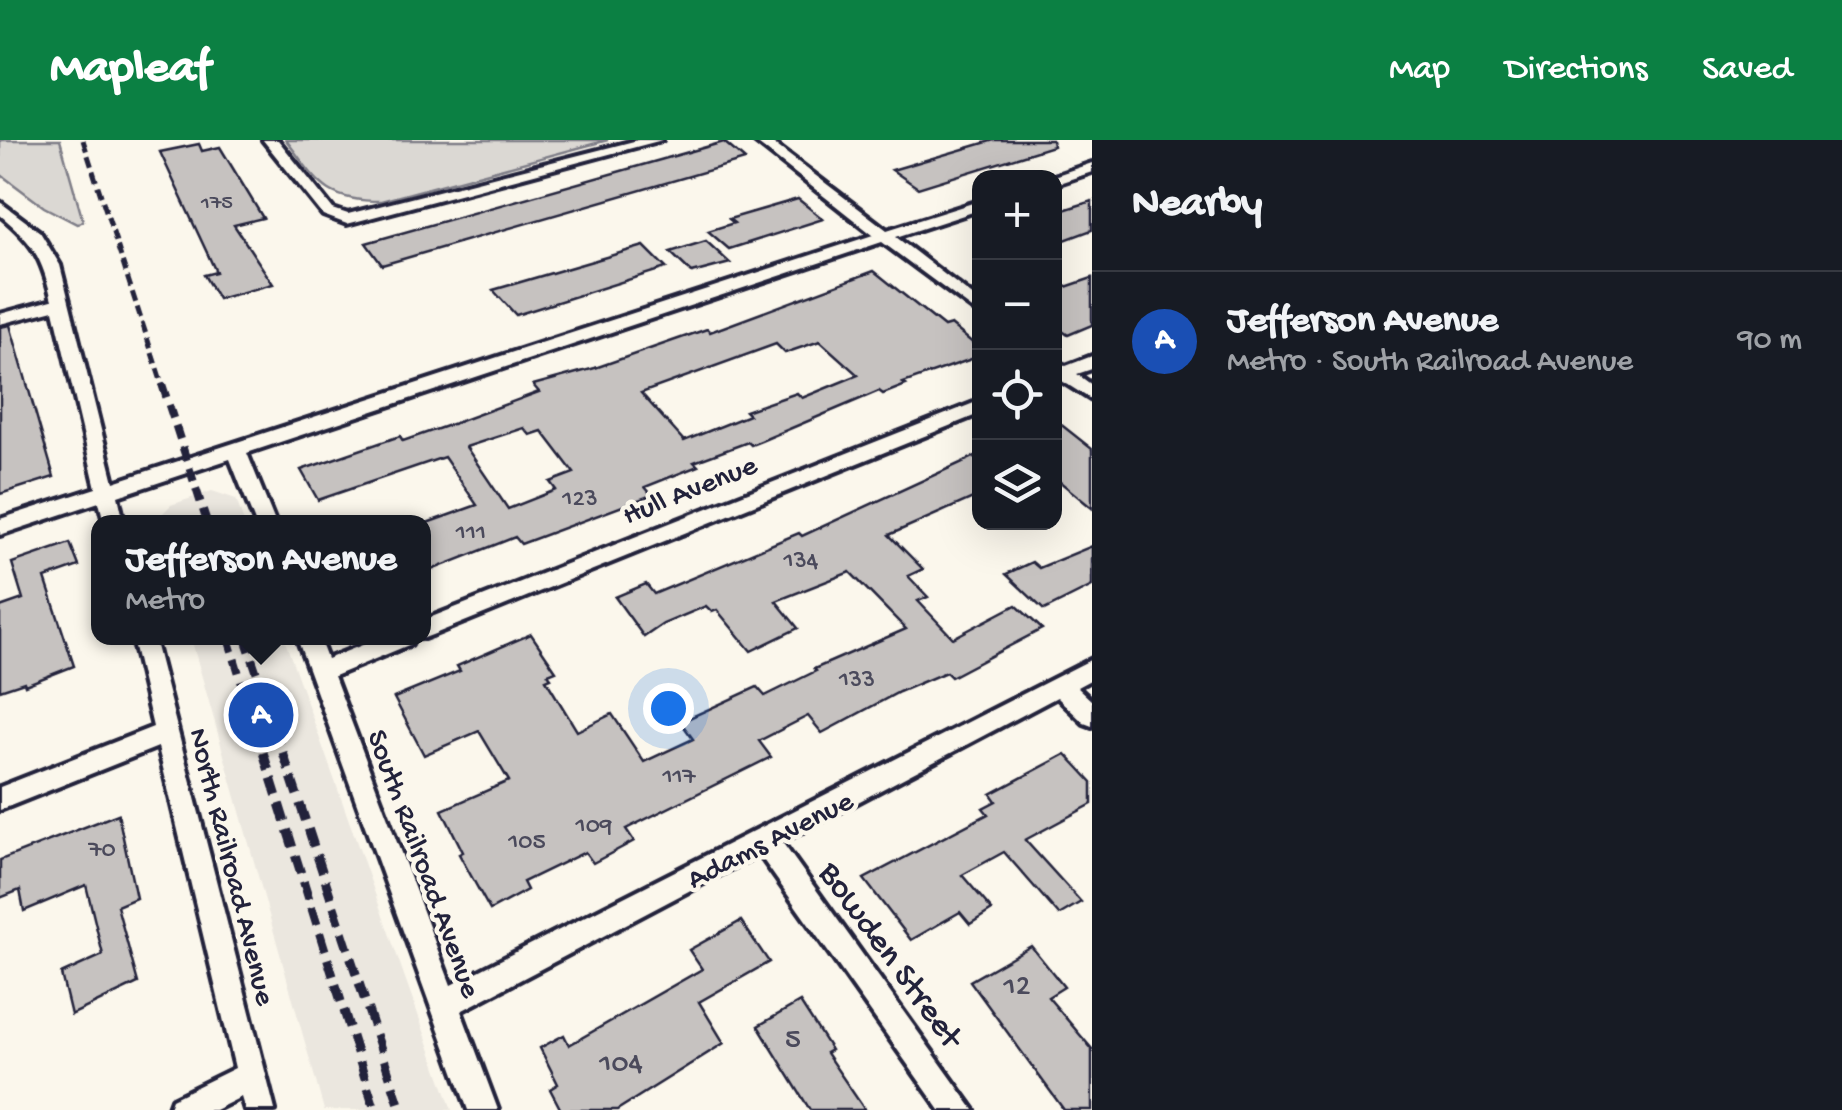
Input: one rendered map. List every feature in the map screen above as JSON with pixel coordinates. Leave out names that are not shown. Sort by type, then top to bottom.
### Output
[{"type":"street","points":[[270,140],[328,212],[339,218],[356,219],[656,140]]},
{"type":"street","points":[[760,140],[972,303]]},
{"type":"street","points":[[1062,177],[1092,167]]},
{"type":"street","points":[[0,207],[26,226],[46,254],[62,303],[113,515]]},
{"type":"street","points":[[0,527],[972,208]]},
{"type":"street","points":[[0,320],[62,303]]},
{"type":"street","points":[[1062,371],[1092,362]]},
{"type":"street","points":[[1062,375],[1092,394]]},
{"type":"street","name":"Hull Avenue","points":[[431,626],[972,410]]},
{"type":"street","points":[[236,449],[262,515]]},
{"type":"street","name":"North Railroad Avenue","points":[[145,645],[260,1110]]},
{"type":"street","name":"South Railroad Avenue","points":[[311,645],[483,1110]]},
{"type":"street","points":[[321,671],[386,645]]},
{"type":"street","name":"Adams Avenue","points":[[443,1004],[765,841],[1092,668]]},
{"type":"street","points":[[1060,685],[1092,716]]},
{"type":"street","points":[[0,799],[167,732]]},
{"type":"street","name":"Bowden Street","points":[[765,841],[960,1110]]},
{"type":"street","points":[[183,1110],[252,1075]]},
{"type":"shaded area","points":[[0,140],[60,140],[83,221],[77,224],[44,207],[0,174]]},
{"type":"shaded area","points":[[286,140],[608,140],[381,201],[334,193],[315,178]]},
{"type":"shaded area","points":[[212,491],[236,499],[242,515],[161,515],[171,505]]},
{"type":"shaded area","points":[[193,645],[286,645],[452,1110],[324,1110]]},
{"type":"building","points":[[994,140],[1052,140],[1053,146],[918,188],[892,170]]},
{"type":"building","points":[[724,142],[745,160],[382,265],[366,243]]},
{"type":"building","points":[[199,144],[202,151],[220,147],[263,218],[234,225],[273,284],[218,299],[204,275],[216,272],[160,152]]},
{"type":"building","points":[[798,199],[823,219],[729,249],[708,231],[734,223],[729,219]]},
{"type":"building","points":[[1092,201],[1092,230],[1062,241],[1062,210]]},
{"type":"building","points":[[706,241],[730,263],[692,273],[670,252]]},
{"type":"building","points":[[644,246],[666,268],[516,315],[493,290]]},
{"type":"building","points":[[874,271],[944,327],[951,325],[972,342],[972,359],[883,394],[879,391],[751,445],[748,442],[694,462],[698,466],[645,487],[652,495],[521,544],[515,537],[431,570],[431,521],[477,505],[444,457],[318,500],[301,470],[400,436],[403,441],[539,392],[533,385],[707,329],[710,332]],"holes":[[[820,341],[858,375],[802,398],[797,393],[745,411],[749,415],[684,441],[641,393],[776,344],[785,353]],[[524,428],[530,435],[542,431],[574,473],[550,482],[556,490],[508,509],[466,447]]]},
{"type":"building","points":[[1092,278],[1092,325],[1068,335],[1062,331],[1062,288]]},
{"type":"building","points":[[10,325],[54,477],[0,494],[0,327]]},
{"type":"building","points":[[1062,425],[1092,449],[1092,508],[1062,484]]},
{"type":"building","points":[[972,458],[972,499],[889,535],[923,569],[908,576],[928,597],[918,601],[953,638],[1016,605],[1042,629],[951,677],[946,672],[899,692],[822,733],[808,716],[759,741],[771,757],[626,829],[634,841],[593,863],[585,852],[523,882],[527,890],[490,910],[459,854],[463,852],[442,810],[509,781],[479,731],[424,755],[394,698],[460,671],[457,666],[531,634],[556,671],[548,674],[551,678],[546,680],[577,731],[612,714],[644,762],[693,739],[682,724],[687,719],[757,687],[765,696],[814,669],[906,629],[850,572],[776,601],[798,628],[751,651],[717,610],[712,612],[706,606],[663,624],[644,637],[615,597],[646,584],[654,594],[799,533],[802,536]]},
{"type":"building","points":[[70,543],[79,566],[45,578],[74,666],[0,690],[0,607],[23,599],[12,563]]},
{"type":"building","points":[[1092,546],[1092,586],[1044,610],[1006,574],[1032,562],[1039,568]]},
{"type":"building","points":[[1066,754],[1092,782],[1092,804],[1025,840],[1081,902],[1059,915],[1004,852],[962,875],[992,910],[970,924],[960,912],[911,940],[864,879],[988,814],[983,808],[996,801],[991,794]]},
{"type":"building","points":[[118,814],[136,898],[117,906],[138,983],[71,1015],[61,974],[103,955],[86,885],[24,911],[20,890],[0,898],[0,860]]},
{"type":"building","points":[[741,921],[769,962],[699,1002],[724,1043],[617,1110],[561,1110],[550,1089],[558,1084],[540,1048],[564,1035],[569,1045],[702,969],[689,950]]},
{"type":"building","points":[[1031,946],[1064,987],[1048,997],[1092,1049],[1092,1110],[1064,1110],[970,981]]},
{"type":"building","points":[[800,1002],[831,1050],[826,1053],[865,1110],[810,1110],[758,1026]]},
{"type":"railway","points":[[83,140],[163,387]]},
{"type":"railway","points":[[162,384],[205,515]]},
{"type":"railway","points":[[230,645],[248,703]]},
{"type":"railway","points":[[247,645],[267,703]]},
{"type":"railway","points":[[247,701],[375,1110]]},
{"type":"railway","points":[[266,701],[401,1110]]},
{"type":"place","name":"Jefferson Avenue","points":[[261,715]]}]
